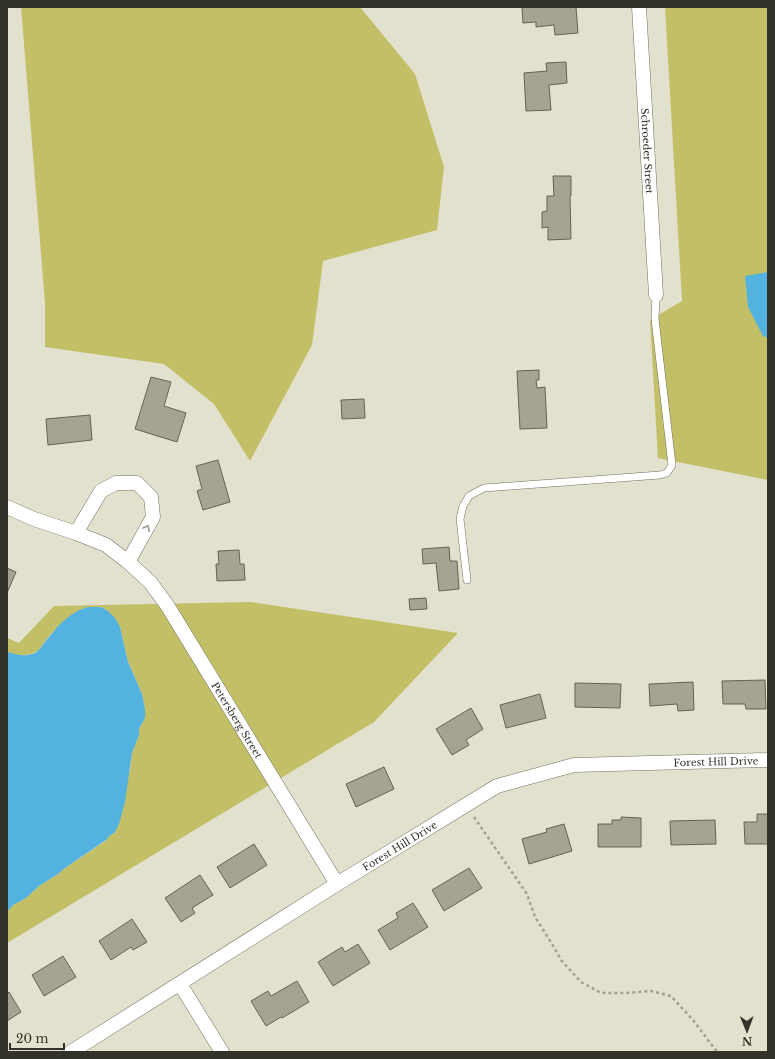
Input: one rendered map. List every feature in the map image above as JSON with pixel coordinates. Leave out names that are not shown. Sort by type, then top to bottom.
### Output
[{"type":"street","name":"Schroeder Street","points":[[639,7],[656,294]]},
{"type":"street","points":[[76,533],[101,491],[116,483],[137,483],[151,497],[153,517],[128,562]]},
{"type":"street","name":"Petersberg Street","points":[[7,507],[34,519],[106,544],[150,582],[167,605],[337,884]]},
{"type":"street","name":"Forest Hill Drive","points":[[71,1052],[337,884],[497,786],[574,766],[768,760]]},
{"type":"street","points":[[180,984],[222,1052]]},
{"type":"lane","points":[[467,580],[460,519],[464,506],[470,496],[484,488],[660,475],[667,473],[672,465],[655,319],[656,294]]},
{"type":"path","points":[[465,805],[527,894],[535,917],[561,960],[581,982],[601,993],[626,993],[651,990],[672,996],[693,1020],[717,1052]]},
{"type":"shaded area","points":[[21,7],[360,7],[415,74],[444,167],[437,230],[323,261],[312,345],[250,461],[214,404],[164,364],[45,347],[45,303]]},
{"type":"shaded area","points":[[665,7],[768,7],[768,480],[658,458],[650,320],[682,301]]},
{"type":"shaded area","points":[[251,602],[458,633],[374,722],[7,943],[7,912],[13,905],[26,898],[39,886],[107,840],[107,838],[115,832],[130,770],[132,753],[139,735],[139,729],[145,718],[145,709],[142,694],[128,662],[120,627],[108,611],[101,607],[88,607],[65,620],[49,636],[39,650],[31,654],[19,656],[7,652],[7,638],[19,643],[54,606]]},
{"type":"water","points":[[768,272],[768,338],[763,336],[748,307],[745,276]]},
{"type":"water","points":[[88,607],[101,607],[115,618],[120,627],[128,662],[142,694],[145,709],[145,718],[139,729],[139,735],[132,753],[125,802],[119,824],[115,832],[107,838],[107,840],[39,886],[26,898],[13,905],[7,912],[7,652],[22,655],[35,653],[66,619]]},
{"type":"building","points":[[522,7],[576,7],[578,33],[555,35],[554,25],[536,27],[536,22],[523,23]]},
{"type":"building","points":[[566,62],[567,83],[549,85],[551,110],[526,111],[524,73],[547,71],[546,63]]},
{"type":"building","points":[[553,176],[571,176],[571,239],[548,240],[548,227],[542,228],[542,212],[547,211],[547,196],[554,196]]},
{"type":"building","points":[[539,370],[539,380],[536,380],[537,388],[545,387],[547,428],[520,429],[517,371]]},
{"type":"building","points":[[151,377],[171,382],[164,406],[186,413],[177,442],[135,429]]},
{"type":"building","points":[[364,399],[365,418],[342,419],[341,400]]},
{"type":"building","points":[[90,415],[92,440],[48,445],[46,419]]},
{"type":"building","points":[[218,460],[230,502],[203,510],[197,491],[202,489],[196,466]]},
{"type":"building","points":[[449,547],[450,561],[457,561],[459,589],[439,591],[436,563],[423,564],[422,549]]},
{"type":"building","points":[[239,550],[240,564],[244,564],[245,580],[217,581],[216,564],[219,564],[218,551]]},
{"type":"building","points":[[7,568],[16,572],[7,593]]},
{"type":"building","points":[[426,598],[427,609],[410,610],[409,599]]},
{"type":"building","points":[[765,680],[766,709],[746,709],[745,704],[723,704],[722,681]]},
{"type":"building","points":[[693,682],[694,710],[678,711],[677,704],[650,706],[649,684]]},
{"type":"building","points":[[575,683],[621,684],[620,708],[575,707]]},
{"type":"building","points":[[540,694],[546,718],[506,728],[500,705]]},
{"type":"building","points":[[471,708],[483,729],[466,740],[469,745],[452,755],[436,729]]},
{"type":"building","points":[[384,767],[394,789],[356,807],[346,784]]},
{"type":"building","points":[[757,814],[768,814],[768,844],[745,844],[744,822],[757,822]]},
{"type":"building","points":[[621,817],[641,818],[641,847],[598,847],[598,824],[612,824],[612,820],[621,820]]},
{"type":"building","points":[[715,820],[716,844],[671,845],[670,821]]},
{"type":"building","points":[[564,824],[572,851],[529,864],[522,839],[547,832],[546,829]]},
{"type":"building","points":[[254,844],[267,865],[230,888],[217,867]]},
{"type":"building","points":[[469,868],[482,888],[444,911],[432,890]]},
{"type":"building","points":[[200,875],[213,895],[192,908],[195,913],[181,922],[165,898]]},
{"type":"building","points":[[413,903],[428,927],[390,950],[378,930],[398,918],[396,913]]},
{"type":"building","points":[[132,919],[147,942],[133,950],[131,947],[111,960],[99,941]]},
{"type":"building","points":[[358,944],[370,963],[333,986],[318,962],[342,947],[345,952]]},
{"type":"building","points":[[63,956],[76,977],[44,996],[32,975]]},
{"type":"building","points":[[297,981],[309,1002],[266,1026],[251,1001],[268,991],[271,996]]},
{"type":"building","points":[[9,992],[21,1012],[7,1021],[7,994]]}]
